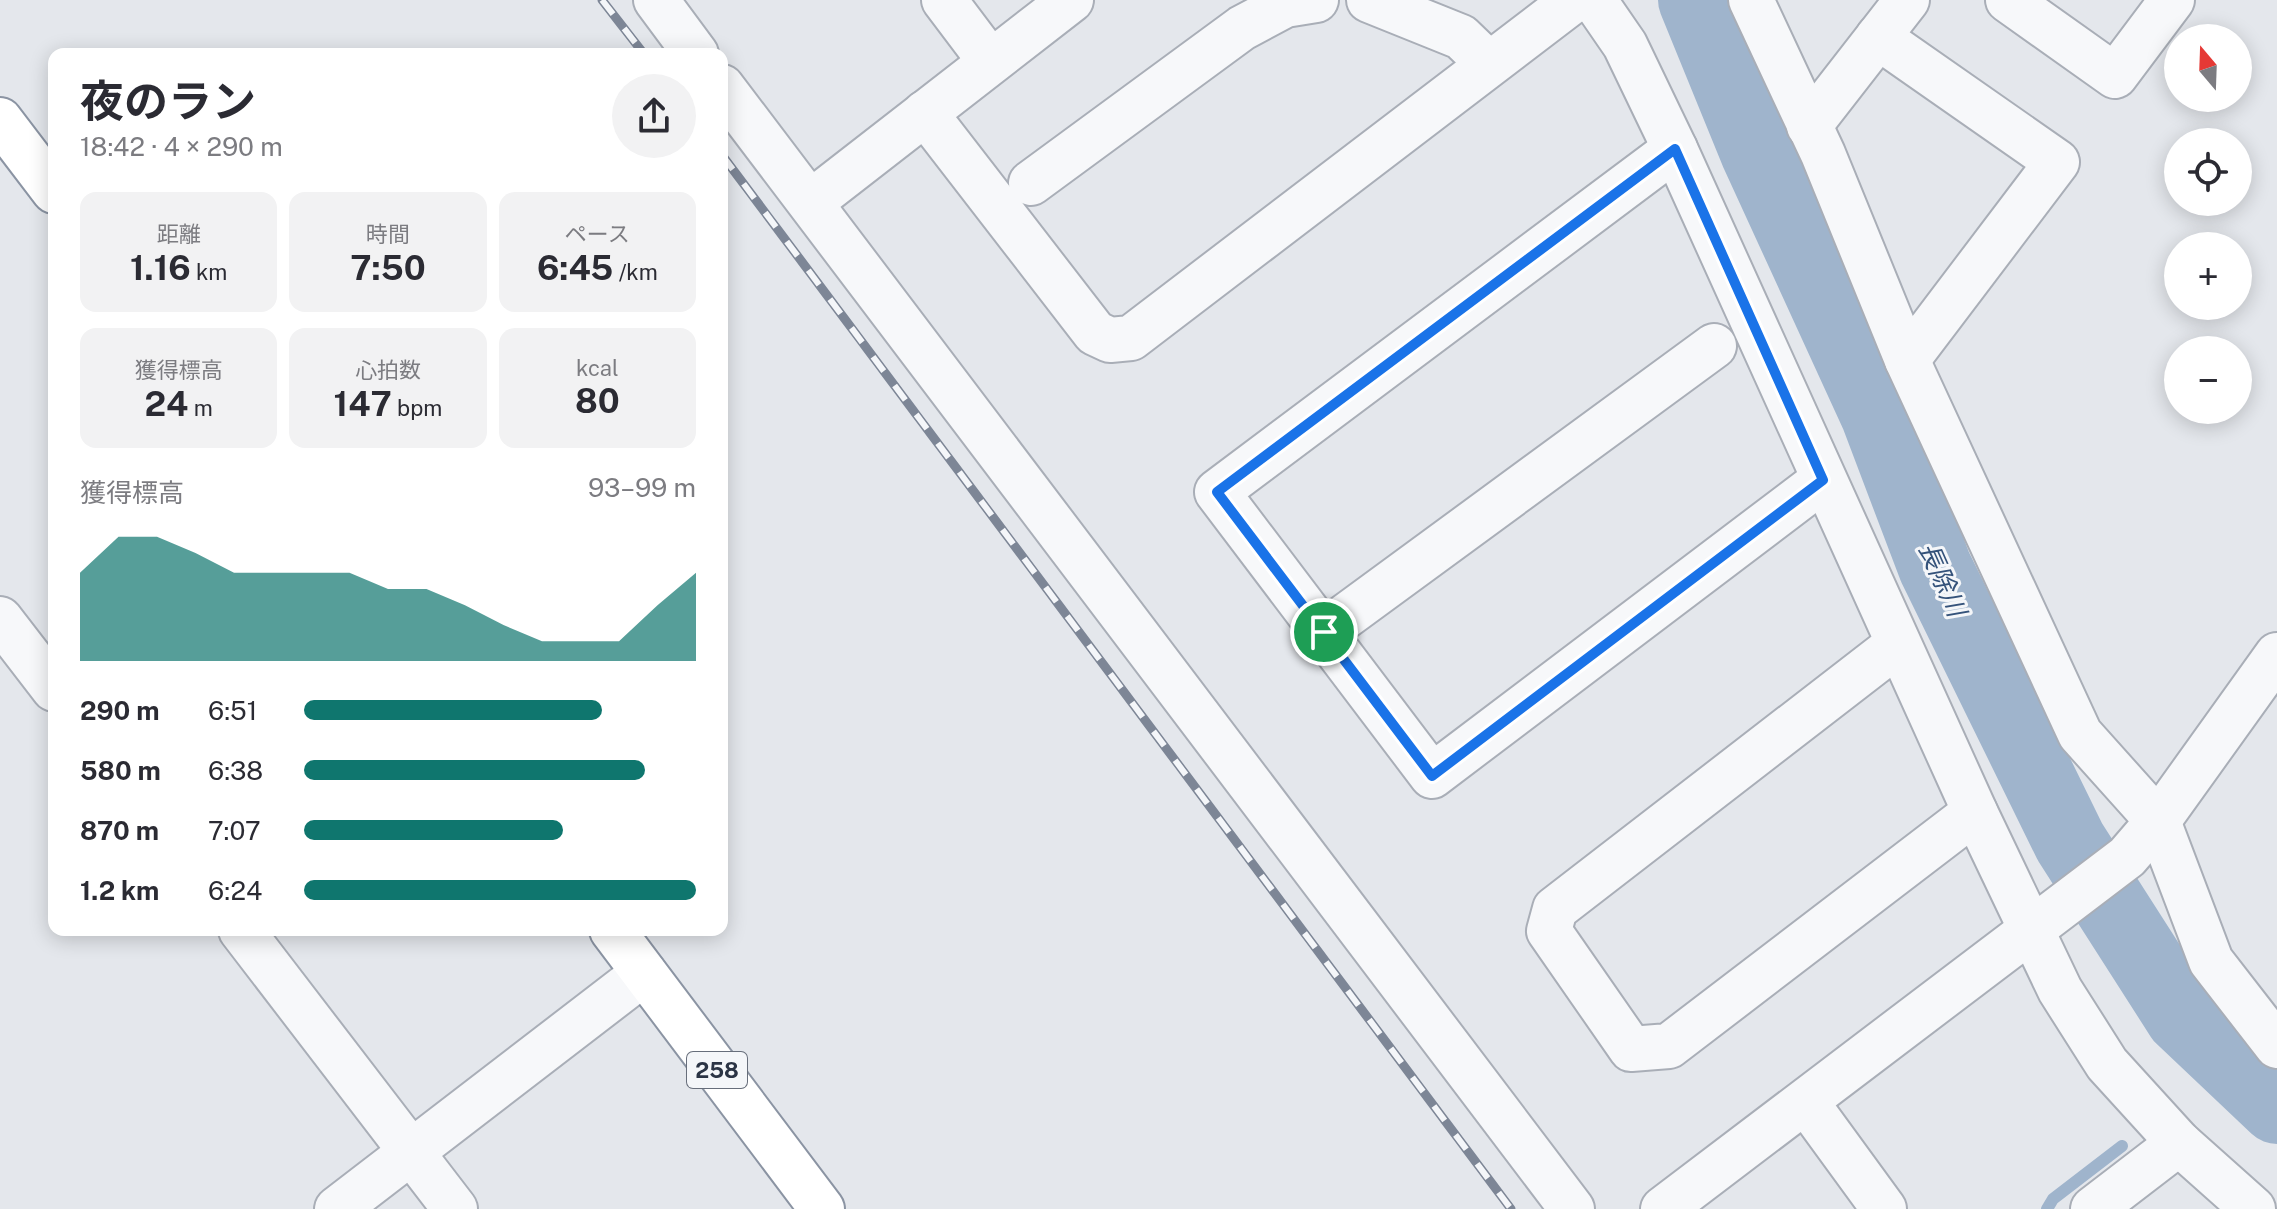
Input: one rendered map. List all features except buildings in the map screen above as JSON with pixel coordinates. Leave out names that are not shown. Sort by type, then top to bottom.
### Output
[{"type":"highway","points":[[0,120],[48,183]]},
{"type":"highway","name":"258","points":[[616,936],[822,1209]]},
{"type":"street","points":[[656,0],[692,48]]},
{"type":"street","points":[[944,0],[990,61]]},
{"type":"street","points":[[811,202],[1071,0]]},
{"type":"street","points":[[1031,183],[1242,28],[1285,5],[1316,0]]},
{"type":"street","points":[[1369,0],[1461,37],[1488,63]]},
{"type":"street","points":[[925,113],[1095,333],[1110,340],[1131,338],[1574,0]]},
{"type":"street","points":[[1594,0],[1625,45],[1675,149],[1975,812],[2046,921],[2060,990],[2107,1064],[2179,1143],[2253,1209]]},
{"type":"street","points":[[1751,0],[1809,126],[1907,360],[2080,734],[2158,821],[2211,961],[2277,1046]]},
{"type":"street","points":[[1809,126],[1907,0]]},
{"type":"street","points":[[2008,0],[2115,76],[2172,0]]},
{"type":"street","points":[[1878,37],[2057,162],[1907,360]]},
{"type":"street","points":[[728,95],[1572,1209]]},
{"type":"street","points":[[1675,149],[1217,492],[1432,776],[1823,480]]},
{"type":"street","points":[[1324,632],[1714,346]]},
{"type":"street","points":[[0,619],[48,681]]},
{"type":"street","points":[[1898,644],[1555,909],[1549,931],[1631,1049],[1669,1046],[1975,812]]},
{"type":"street","points":[[1663,1209],[2127,857],[2158,821],[2277,655]]},
{"type":"street","points":[[246,936],[455,1209]]},
{"type":"street","points":[[337,1209],[644,973]]},
{"type":"street","points":[[1806,1102],[1884,1209]]},
{"type":"street","points":[[2093,1209],[2179,1143]]},
{"type":"waterway","name":"長除川","points":[[1695,0],[1757,152],[1877,414],[1935,567],[2070,842],[2182,1017],[2277,1107]]},
{"type":"waterway","points":[[2207,1078],[2231,1063]]},
{"type":"waterway","points":[[2047,1209],[2053,1199],[2122,1146]]},
{"type":"railway","points":[[602,0],[639,48]]},
{"type":"railway","points":[[728,163],[1511,1209]]},
{"type":"route","points":[[1675,149],[1823,480],[1432,776],[1324,632],[1217,492],[1675,149]]}]
